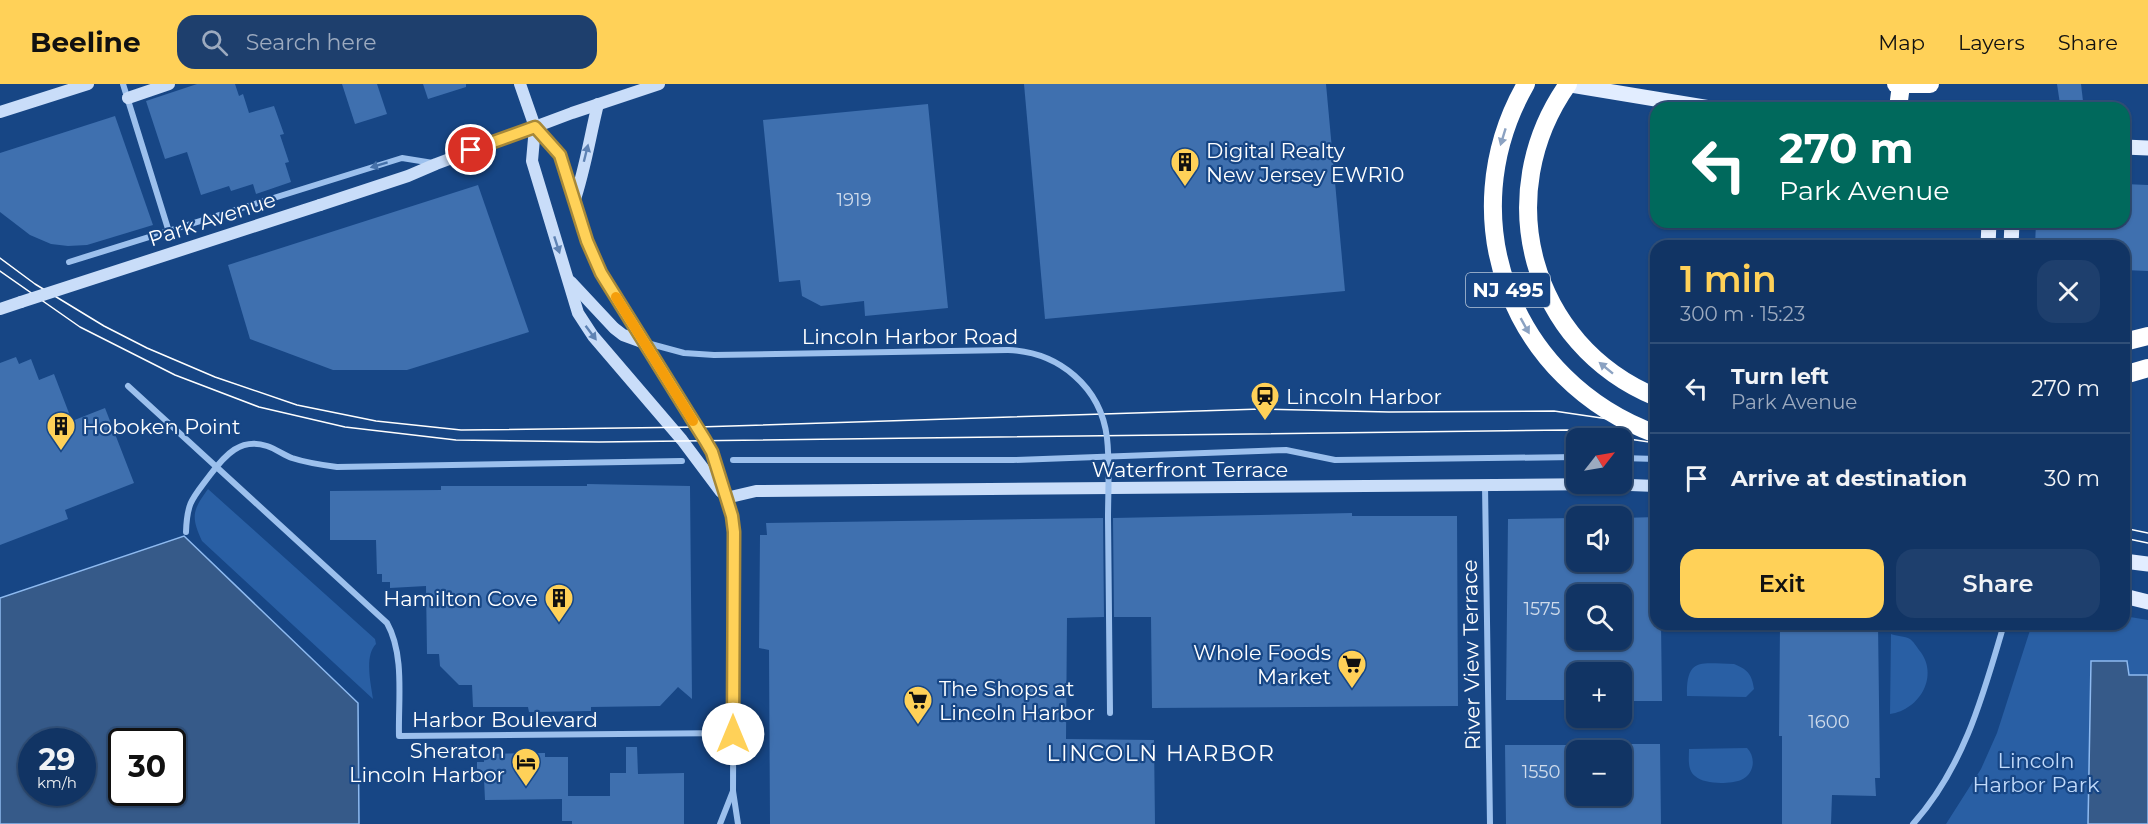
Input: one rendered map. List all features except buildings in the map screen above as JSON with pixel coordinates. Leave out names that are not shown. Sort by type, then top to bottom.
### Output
[{"type":"highway","name":"NJ 495","points":[[1526,84],[1506,127],[1496,165],[1492,209],[1496,251],[1502,274],[1529,334],[1557,369],[1610,413],[1624,422],[1650,432]]},
{"type":"highway","name":"NJ 495","points":[[1566,84],[1547,119],[1533,159],[1527,219],[1533,254],[1541,281],[1554,307],[1579,342],[1616,375],[1650,394]]},
{"type":"highway","points":[[1896,84],[1930,84]]},
{"type":"highway","points":[[1899,102],[1901,85]]},
{"type":"highway","points":[[2130,340],[2148,336]]},
{"type":"highway","points":[[2130,373],[2148,368]]},
{"type":"main road","points":[[1566,84],[1674,102]]},
{"type":"main road","points":[[2130,147],[2148,148]]},
{"type":"main road","points":[[2130,562],[2148,564]]},
{"type":"main road","points":[[2130,598],[2148,602]]},
{"type":"street","points":[[0,112],[88,84]]},
{"type":"street","points":[[123,84],[169,232]]},
{"type":"street","points":[[128,98],[169,84]]},
{"type":"street","points":[[520,84],[535,127],[560,155],[587,241],[601,273],[712,452],[732,516],[734,532],[733,791],[738,824]]},
{"type":"street","name":"Park Avenue","points":[[0,309],[408,176],[535,127],[659,84]]},
{"type":"street","points":[[574,202],[598,104]]},
{"type":"street","points":[[535,127],[532,161],[578,313],[593,336],[677,434],[726,498]]},
{"type":"street","name":"Park Avenue","points":[[69,262],[402,158],[435,164]]},
{"type":"street","points":[[569,279],[614,328],[623,335],[645,343]]},
{"type":"street","name":"Lincoln Harbor Road","points":[[645,343],[684,353],[714,355],[1008,350],[1027,352],[1054,361],[1079,379],[1093,396],[1107,437],[1110,712]]},
{"type":"street","name":"Harbor Boulevard","points":[[128,386],[387,623],[398,652],[399,736],[733,734]]},
{"type":"street","points":[[186,532],[191,498],[229,452],[251,443],[266,446],[308,463],[337,467],[682,461]]},
{"type":"street","points":[[733,460],[1013,460],[1286,450],[1335,460],[1566,457]]},
{"type":"street","points":[[1632,458],[1650,459]]},
{"type":"street","name":"Waterfront Terrace","points":[[726,498],[756,491],[1604,484],[1650,486]]},
{"type":"street","name":"River View Terrace","points":[[1485,485],[1490,824]]},
{"type":"street","points":[[1913,824],[1942,785],[1964,745],[1980,707],[2002,630]]},
{"type":"street","points":[[720,824],[733,791]]},
{"type":"green space","points":[[208,489],[375,639],[376,644],[372,649],[369,663],[373,699],[202,541],[196,526],[195,514]]},
{"type":"green space","name":"Lincoln Harbor Park","points":[[2130,617],[2148,620],[2148,675],[2129,676],[2128,661],[2091,661],[2088,824],[1946,824],[1981,769],[1997,733],[2030,630],[2130,630]]},
{"type":"green space","points":[[1891,634],[1911,640],[1925,660],[1928,670],[1924,690],[1918,699],[1901,711],[1890,714]]},
{"type":"green space","points":[[1705,664],[1734,664],[1746,670],[1752,679],[1754,689],[1746,697],[1687,696],[1687,683],[1693,668]]},
{"type":"green space","points":[[1747,748],[1752,756],[1753,765],[1749,774],[1741,780],[1724,783],[1705,781],[1699,779],[1691,771],[1689,749]]},
{"type":"shaded area","points":[[184,536],[358,703],[359,824],[0,824],[0,598]]},
{"type":"shaded area","points":[[2091,661],[2127,661],[2129,675],[2148,675],[2148,824],[2088,824]]},
{"type":"tram line","points":[[0,258],[35,284],[104,326],[147,348],[215,377],[297,405],[376,421],[461,430],[698,427],[1261,409],[1389,412],[1554,411],[1650,425]]},
{"type":"tram line","points":[[0,271],[80,327],[175,375],[259,407],[345,427],[456,440],[599,442],[1566,430]]},
{"type":"tram line","points":[[1632,439],[1650,442]]},
{"type":"tram line","points":[[2130,529],[2148,533]]},
{"type":"tram line","points":[[2130,539],[2148,543]]},
{"type":"slow traffic","points":[[616,297],[693,421]]},
{"type":"place","name":"Digital Realty New Jersey EWR10","points":[[1185,188]]},
{"type":"place","name":"Lincoln Harbor","points":[[1265,422]]},
{"type":"place","name":"Hoboken Point","points":[[61,452]]},
{"type":"place","name":"Hamilton Cove","points":[[559,624]]},
{"type":"place","name":"Whole Foods Market","points":[[1352,690]]},
{"type":"place","name":"The Shops at Lincoln Harbor","points":[[918,726]]},
{"type":"place","name":"Sheraton Lincoln Harbor","points":[[526,788]]},
{"type":"district","name":"LINCOLN HARBOR","points":[[1161,753]]},
{"type":"route","points":[[471,150],[535,127],[560,155],[587,241],[601,273],[712,452],[734,524],[733,734]]}]
